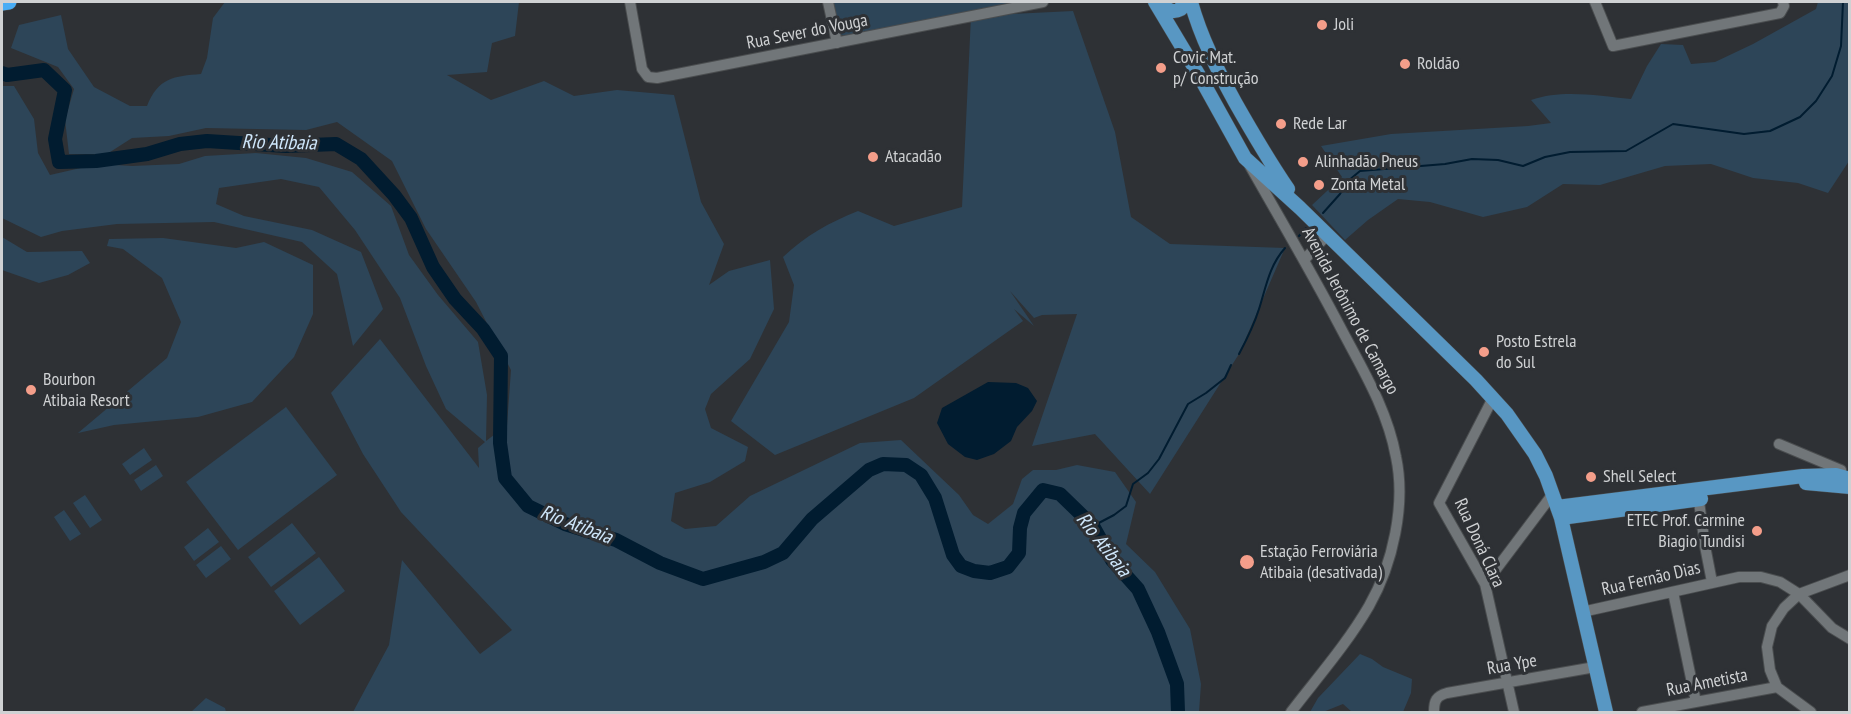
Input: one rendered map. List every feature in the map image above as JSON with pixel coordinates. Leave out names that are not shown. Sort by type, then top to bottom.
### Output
[{"type":"highway","points":[[2,3],[9,2]]},
{"type":"main road","name":"Avenida Jerônimo de Camargo","points":[[1155,2],[1245,158]]},
{"type":"main road","points":[[1160,2],[1170,11],[1181,9],[1183,2]]},
{"type":"main road","points":[[1191,2],[1204,44],[1213,63],[1262,151],[1300,208]]},
{"type":"main road","points":[[1200,77],[1223,111],[1238,122],[1245,120]]},
{"type":"main road","points":[[1245,158],[1300,208],[1493,398],[1535,454],[1557,507],[1606,712]]},
{"type":"main road","points":[[1557,507],[1698,495],[1848,476]]},
{"type":"street","name":"Rua Sever do Vouga","points":[[630,2],[642,69],[648,76],[657,78],[1043,2]]},
{"type":"street","points":[[828,2],[837,43]]},
{"type":"street","points":[[1595,2],[1613,46],[1780,13],[1784,6],[1783,2]]},
{"type":"street","name":"Avenida Jerônimo de Camargo","points":[[1245,158],[1304,260],[1375,392],[1397,458],[1399,491],[1397,519],[1384,572],[1369,606],[1291,712]]},
{"type":"street","points":[[1304,260],[1327,235]]},
{"type":"street","name":"Rua Doná Clara","points":[[1493,398],[1439,504],[1485,584],[1514,712]]},
{"type":"street","points":[[1779,444],[1848,476]]},
{"type":"street","points":[[1698,495],[1712,582]]},
{"type":"street","points":[[1485,584],[1557,507]]},
{"type":"street","points":[[1811,712],[1778,687],[1770,670],[1767,647],[1772,626],[1784,608],[1799,594],[1850,575]]},
{"type":"street","name":"Rua Fernão Dias","points":[[1582,612],[1712,582],[1740,577],[1761,577],[1780,582],[1799,594],[1832,628],[1850,639]]},
{"type":"street","points":[[1673,592],[1696,702]]},
{"type":"street","name":"Rua Ype","points":[[1434,712],[1435,699],[1447,693],[1595,667]]},
{"type":"street","name":"Rua Ametista","points":[[1642,712],[1778,687]]},
{"type":"shaded area","points":[[225,2],[519,2],[515,36],[492,43],[487,72],[447,75],[491,100],[544,81],[574,96],[617,90],[674,95],[701,202],[724,244],[709,285],[729,271],[770,260],[774,309],[750,359],[711,394],[705,409],[711,428],[748,447],[745,461],[710,482],[675,493],[671,521],[685,529],[716,526],[750,496],[860,443],[901,440],[959,495],[973,515],[988,524],[1013,504],[1022,479],[1033,470],[1056,470],[1077,465],[1115,472],[1136,502],[1126,544],[1155,572],[1190,629],[1201,684],[1199,712],[353,712],[389,645],[402,560],[480,654],[512,630],[401,512],[363,454],[331,393],[380,339],[479,468],[478,448],[485,442],[446,409],[426,366],[400,298],[355,230],[319,187],[281,179],[219,188],[216,204],[244,216],[312,230],[361,252],[383,309],[353,346],[337,274],[302,242],[214,222],[117,224],[62,231],[41,237],[2,218],[2,86],[14,86],[34,119],[38,153],[50,175],[98,164],[132,166],[179,164],[205,156],[256,153],[306,158],[352,172],[391,206],[409,255],[438,295],[478,342],[487,395],[486,441],[507,425],[511,370],[476,302],[426,229],[392,161],[337,122],[306,130],[206,128],[169,136],[132,138],[107,154],[69,154],[65,120],[74,89],[58,67],[11,48],[19,25],[61,15],[68,49],[94,87],[130,106],[147,106],[156,89],[168,80],[201,74],[207,58],[213,18]]},
{"type":"shaded area","points":[[830,2],[1025,2],[847,36],[839,34]]},
{"type":"shaded area","points":[[1818,2],[1849,2],[1849,161],[1828,193],[1798,183],[1753,178],[1711,164],[1665,166],[1600,185],[1563,184],[1527,207],[1483,217],[1430,202],[1398,199],[1345,240],[1312,205],[1342,177],[1321,146],[1391,134],[1551,123],[1531,100],[1568,94],[1631,99],[1661,44],[1683,45],[1691,64],[1715,62],[1816,9]]},
{"type":"shaded area","points":[[1073,11],[1115,132],[1131,217],[1170,244],[1285,248],[1239,354],[1150,494],[1095,434],[1032,446],[1077,314],[1042,315],[1034,318],[1010,291],[1034,326],[1014,309],[1023,321],[914,398],[775,455],[731,421],[789,322],[794,285],[783,257],[818,230],[858,211],[894,226],[962,207],[971,16]]},
{"type":"shaded area","points":[[2,237],[27,252],[82,251],[90,263],[68,275],[39,283],[2,270]]},
{"type":"shaded area","points":[[163,238],[236,248],[264,242],[313,265],[313,314],[294,357],[252,402],[198,417],[114,425],[78,433],[167,358],[181,322],[162,278],[123,249],[107,246],[109,239]]},
{"type":"shaded area","points":[[988,382],[1016,383],[1028,388],[1037,401],[1032,411],[1017,427],[1011,441],[994,454],[977,460],[965,457],[948,444],[937,423],[942,408]]},
{"type":"shaded area","points":[[286,407],[337,475],[238,550],[186,482]]},
{"type":"shaded area","points":[[144,448],[152,460],[130,475],[122,464]]},
{"type":"shaded area","points":[[156,465],[163,476],[141,491],[134,480]]},
{"type":"shaded area","points":[[85,495],[102,520],[90,528],[73,503]]},
{"type":"shaded area","points":[[64,510],[81,534],[70,541],[54,517]]},
{"type":"shaded area","points":[[292,523],[316,553],[271,587],[248,557]]},
{"type":"shaded area","points":[[208,528],[219,542],[194,561],[184,547]]},
{"type":"shaded area","points":[[221,546],[231,559],[206,578],[196,565]]},
{"type":"shaded area","points":[[319,557],[345,591],[300,625],[274,591]]},
{"type":"shaded area","points":[[1360,654],[1412,679],[1411,693],[1403,712],[1352,712],[1343,704],[1323,712],[1310,712],[1318,698]]},
{"type":"shaded area","points":[[206,698],[225,708],[226,712],[191,712]]},
{"type":"waterway","points":[[1323,213],[1348,181],[1360,171],[1445,164],[1472,159],[1498,160],[1523,166],[1545,157],[1570,152],[1626,151],[1673,124],[1744,134],[1770,131],[1800,117],[1816,101],[1832,76],[1841,46],[1843,2]]},
{"type":"waterway","name":"Rio Atibaia","points":[[2,73],[7,75],[44,70],[65,90],[55,139],[59,162],[96,161],[147,154],[180,144],[207,141],[286,146],[336,144],[361,159],[394,195],[411,218],[433,267],[455,299],[483,329],[501,356],[500,443],[505,478],[528,506],[565,524],[616,540],[660,563],[703,579],[764,562],[783,553],[812,519],[869,470],[883,464],[906,465],[921,475],[935,498],[953,555],[961,566],[974,571],[990,573],[1008,567],[1019,553],[1020,528],[1024,513],[1043,490],[1060,494],[1093,526],[1112,560],[1138,589],[1158,632],[1177,684],[1178,712]]},
{"type":"waterway","points":[[1299,236],[1306,228]]},
{"type":"waterway","points":[[1239,354],[1255,321],[1272,269],[1285,248]]},
{"type":"waterway","points":[[1093,526],[1126,506],[1133,484],[1148,473],[1159,459],[1188,404],[1225,378],[1231,365]]},
{"type":"place","name":"Joli","points":[[1322,25]]},
{"type":"place","name":"Roldão","points":[[1405,64]]},
{"type":"place","name":"Covic Mat. p/ Construção","points":[[1161,68]]},
{"type":"place","name":"Rede Lar","points":[[1281,124]]},
{"type":"place","name":"Atacadão","points":[[873,157]]},
{"type":"place","name":"Alinhadão Pneus","points":[[1303,162]]},
{"type":"place","name":"Zonta Metal","points":[[1319,185]]},
{"type":"place","name":"Posto Estrela do Sul","points":[[1484,352]]},
{"type":"place","name":"Bourbon Atibaia Resort","points":[[31,390]]},
{"type":"place","name":"Shell Select","points":[[1591,477]]},
{"type":"place","name":"ETEC Prof. Carmine Biagio Tundisi","points":[[1757,531]]},
{"type":"place","name":"Estação Ferroviária Atibaia (desativada)","points":[[1247,562]]}]
